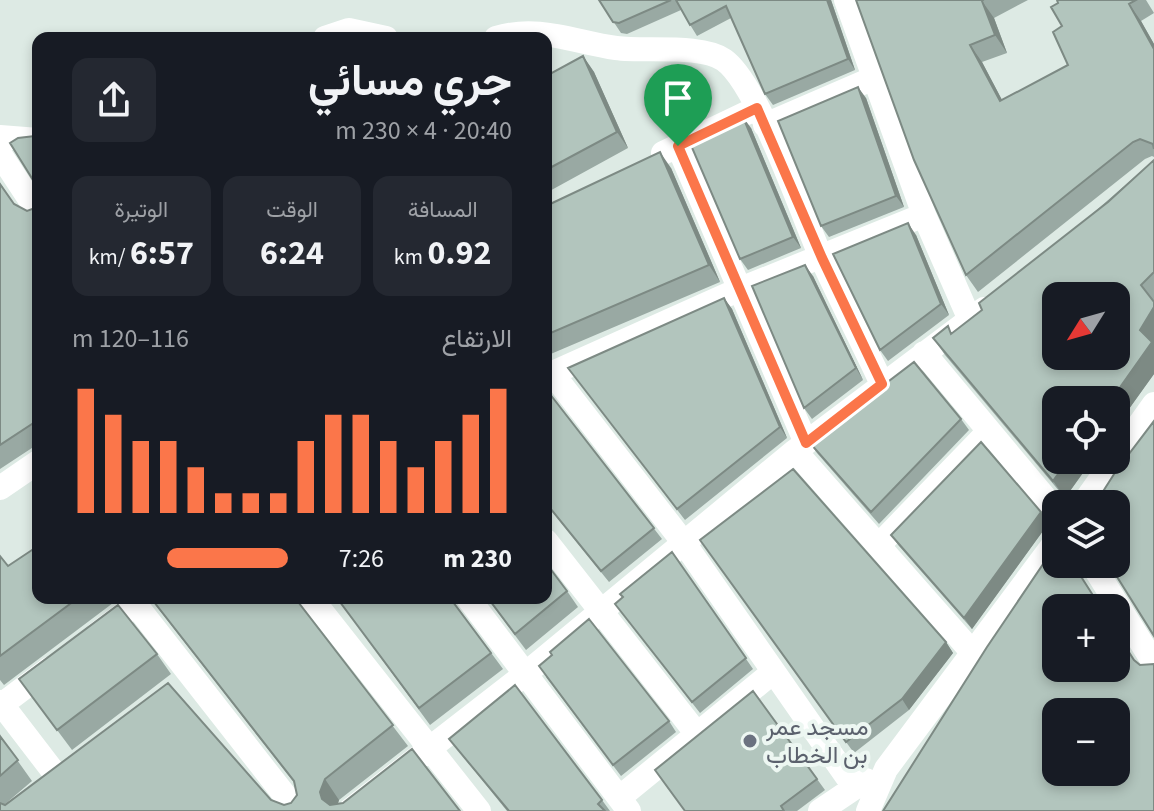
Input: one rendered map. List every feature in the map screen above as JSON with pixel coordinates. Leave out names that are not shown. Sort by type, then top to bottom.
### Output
[{"type":"street","points":[[846,0],[924,215],[970,320]]},
{"type":"street","points":[[552,36],[616,48],[700,52],[723,59],[761,116],[822,258],[882,384]]},
{"type":"street","points":[[638,166],[678,146],[874,78]]},
{"type":"street","points":[[0,137],[32,140]]},
{"type":"street","points":[[678,146],[800,447],[973,653]]},
{"type":"street","points":[[0,154],[32,203]]},
{"type":"street","points":[[552,374],[738,290],[924,215]]},
{"type":"street","points":[[349,811],[524,675],[800,447],[1007,292]]},
{"type":"street","points":[[924,353],[1042,494]]},
{"type":"street","points":[[552,379],[684,543],[854,787]]},
{"type":"street","points":[[1130,438],[1154,404]]},
{"type":"street","points":[[880,544],[989,431]]},
{"type":"street","points":[[0,488],[32,466]]},
{"type":"street","points":[[552,549],[697,734]]},
{"type":"street","points":[[868,811],[886,769],[1042,560]]},
{"type":"street","points":[[1101,578],[1154,663]]},
{"type":"street","points":[[316,604],[479,811]]},
{"type":"street","points":[[472,604],[624,805],[697,734],[772,673]]},
{"type":"street","points":[[59,779],[1,704],[130,609],[139,609],[297,811]]},
{"type":"street","points":[[168,696],[192,677]]},
{"type":"street","points":[[38,795],[83,761]]},
{"type":"street","points":[[820,811],[886,769]]},
{"type":"building","points":[[599,0],[671,0],[619,23],[613,22]]},
{"type":"building","points":[[676,0],[827,0],[848,59],[765,94],[726,6],[690,25]]},
{"type":"building","points":[[856,0],[983,0],[995,35],[970,45],[1000,101],[1068,65],[1053,32],[1062,26],[1051,7],[1058,3],[1057,0],[1136,0],[1129,4],[1154,49],[1154,149],[1153,144],[1140,139],[1133,142],[966,275],[914,160]]},
{"type":"building","points":[[583,56],[617,132],[552,167],[552,73]]},
{"type":"building","points":[[858,87],[896,196],[821,226],[778,121]]},
{"type":"building","points":[[743,117],[793,237],[740,259],[690,143]]},
{"type":"building","points":[[32,137],[32,178],[10,143],[18,138]]},
{"type":"building","points":[[660,152],[709,265],[552,332],[552,203]]},
{"type":"building","points":[[1154,160],[1154,272],[1141,285],[1154,302],[1154,307],[1140,330],[1152,342],[1121,386],[1042,386],[1042,468],[933,338],[948,326],[951,334],[982,310],[979,303],[1108,202]]},
{"type":"building","points":[[0,184],[14,204],[27,211],[32,209],[32,424],[0,445]]},
{"type":"building","points":[[908,223],[941,304],[880,350],[833,254]]},
{"type":"building","points":[[805,265],[856,368],[804,408],[752,286]]},
{"type":"building","points":[[724,298],[780,427],[677,509],[568,368]]},
{"type":"building","points":[[914,362],[961,419],[871,512],[809,442]]},
{"type":"building","points":[[552,397],[654,528],[601,571],[552,510]]},
{"type":"building","points":[[1154,421],[1154,636],[1118,578],[1130,578],[1130,490],[1104,490],[1114,474],[1130,474],[1130,453]]},
{"type":"building","points":[[981,442],[1041,512],[964,618],[891,535]]},
{"type":"building","points":[[793,469],[946,642],[902,699],[846,742],[700,540]]},
{"type":"building","points":[[32,550],[32,604],[70,604],[0,656],[0,556],[8,566]]},
{"type":"building","points":[[672,552],[746,658],[692,702],[615,604],[623,597],[620,594]]},
{"type":"building","points":[[1042,566],[1042,578],[1082,578],[1092,594],[1042,594],[1042,682],[1130,682],[1130,654],[1140,665],[1154,664],[1154,811],[883,811]]},
{"type":"building","points":[[552,571],[567,591],[552,603]]},
{"type":"building","points":[[156,604],[300,604],[393,725],[325,779],[320,792],[322,799],[330,805],[343,803],[412,749],[460,811],[0,811],[0,803],[5,805],[168,683],[271,800],[284,805],[291,803],[297,795],[294,781]]},
{"type":"building","points":[[341,604],[454,604],[491,653],[419,708]]},
{"type":"building","points":[[492,604],[551,604],[515,634]]},
{"type":"building","points":[[118,605],[157,654],[57,730],[19,679]]},
{"type":"building","points":[[589,619],[669,721],[613,765],[539,666],[552,655],[550,652]]},
{"type":"building","points":[[515,685],[602,800],[598,804],[605,811],[509,811],[449,739]]},
{"type":"building","name":"مسجد عمر بن الخطاب","points":[[753,691],[817,779],[781,806],[784,811],[685,811],[655,770]]},
{"type":"building","points":[[0,736],[18,760],[0,776]]},
{"type":"place","name":"مسجد عمر بن الخطاب","points":[[750,741]]},
{"type":"route","points":[[757,108],[822,258],[882,384],[806,443],[738,290],[678,146],[757,108]]}]
